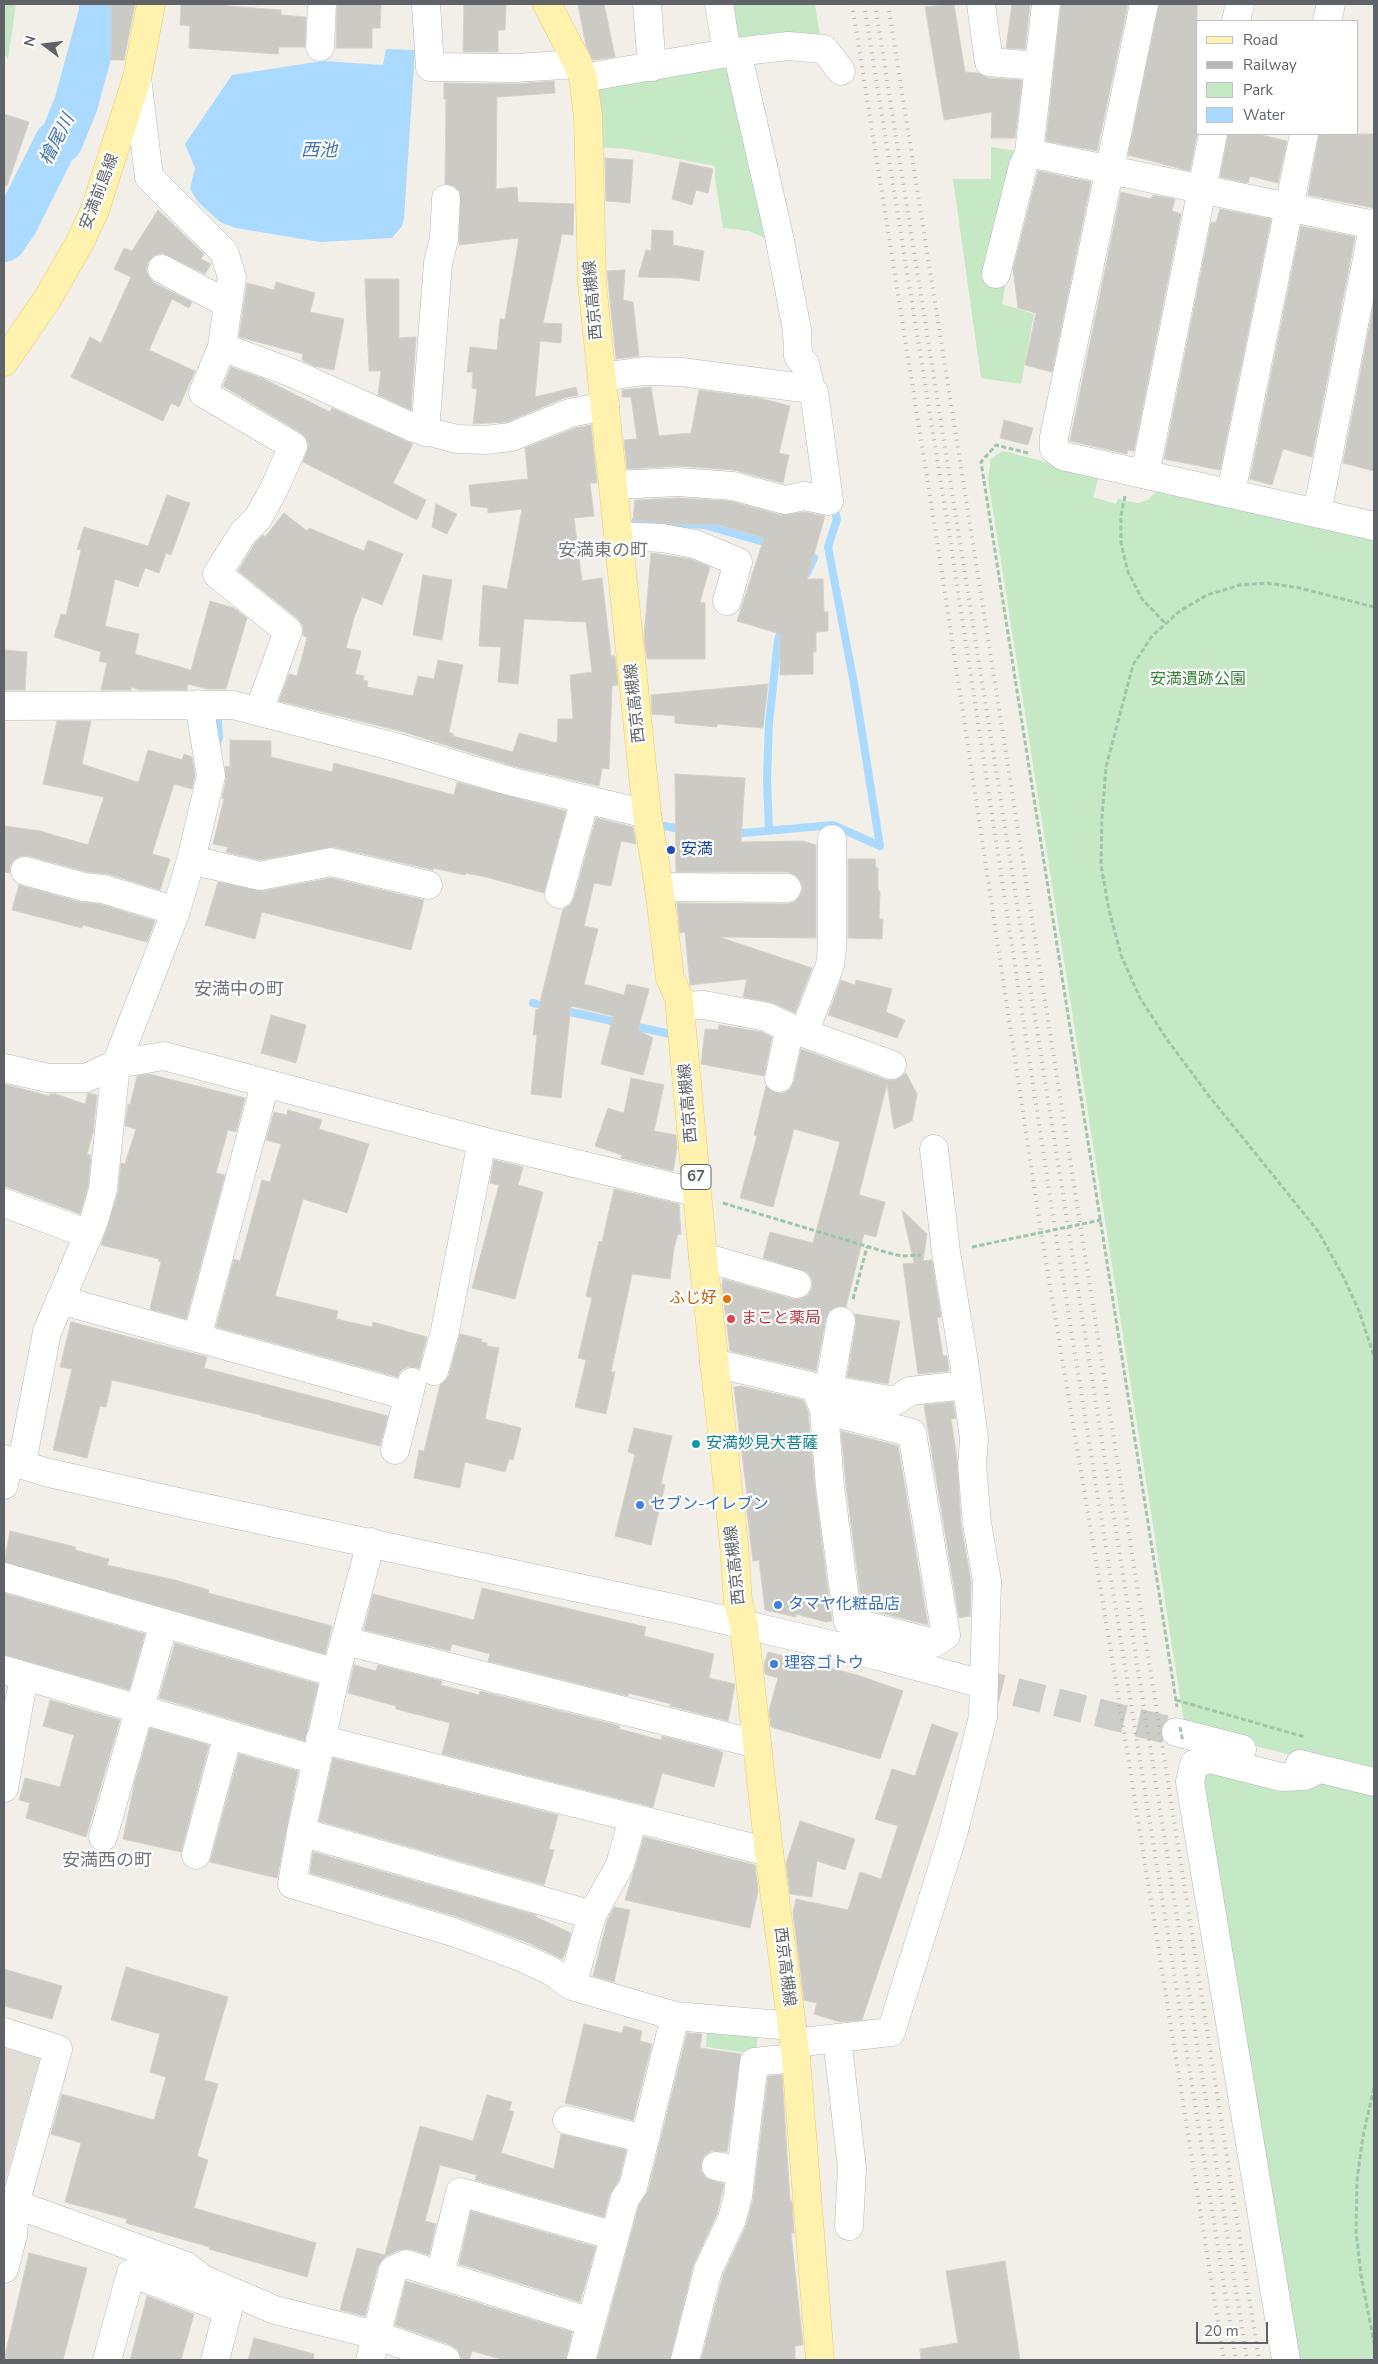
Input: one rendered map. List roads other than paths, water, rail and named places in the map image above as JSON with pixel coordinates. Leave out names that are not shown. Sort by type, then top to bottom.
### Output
[{"type":"main road","name":"安満前島線","points":[[4,362],[48,298],[96,210],[137,78],[151,4]]},
{"type":"main road","name":"西京高槻線","points":[[547,4],[581,71],[588,116],[592,283],[647,814],[659,887],[670,978],[680,998],[703,1257],[728,1478],[738,1602],[744,1625],[794,2042],[820,2360]]},
{"type":"street","points":[[320,47],[322,4]]},
{"type":"street","points":[[426,4],[430,67],[581,71],[652,66],[788,46],[824,49],[841,71]]},
{"type":"street","points":[[647,4],[652,66]]},
{"type":"street","points":[[614,486],[678,482],[733,486],[785,500],[804,496],[830,502],[814,392],[811,389],[805,364],[798,356],[797,330],[779,236],[719,4]]},
{"type":"street","points":[[981,4],[989,62],[1039,66]]},
{"type":"street","points":[[996,274],[1023,166],[1030,153],[1046,4]]},
{"type":"street","points":[[1144,4],[1054,437],[1054,449],[1063,456],[1374,526]]},
{"type":"street","points":[[1236,20],[1240,4]]},
{"type":"street","points":[[1327,20],[1331,4]]},
{"type":"street","points":[[137,78],[149,177],[224,252],[232,277],[222,347],[203,394],[293,446],[274,489],[258,518],[243,533],[217,574],[288,631],[259,711]]},
{"type":"street","points":[[1138,472],[1213,135]]},
{"type":"street","points":[[1231,493],[1304,135]]},
{"type":"street","points":[[1030,153],[1374,224],[1317,513]]},
{"type":"street","points":[[425,432],[448,253],[446,199]]},
{"type":"street","points":[[162,269],[228,304]]},
{"type":"street","points":[[222,347],[292,373],[425,432],[457,439],[485,440],[511,437],[570,413],[606,406]]},
{"type":"street","points":[[602,377],[644,372],[681,372],[811,389]]},
{"type":"street","points":[[619,536],[662,538],[695,544],[738,562],[727,601]]},
{"type":"street","points":[[199,704],[211,776],[191,860],[176,910],[116,1064],[103,1189],[88,1234],[47,1332],[39,1366],[9,1467],[45,1472],[182,1503],[371,1542],[875,1655],[976,1682]]},
{"type":"street","points":[[4,706],[233,705],[395,747],[509,781],[647,814]]},
{"type":"street","points":[[559,894],[585,799]]},
{"type":"street","points":[[779,1078],[797,1030],[830,965],[832,949],[832,839]]},
{"type":"street","points":[[191,860],[260,876],[331,862],[428,885]]},
{"type":"street","points":[[25,871],[84,887],[103,889],[176,910]]},
{"type":"street","points":[[659,887],[787,888]]},
{"type":"street","points":[[680,1006],[704,1005],[767,1017],[873,1066]]},
{"type":"street","points":[[4,1068],[48,1078],[86,1078],[116,1064],[164,1056],[482,1141],[690,1192]]},
{"type":"street","points":[[197,1338],[266,1084]]},
{"type":"street","points":[[395,1450],[418,1383],[445,1331],[482,1141]]},
{"type":"street","points":[[371,1542],[344,1641],[318,1750],[300,1832],[292,1884],[453,1932],[523,1958],[551,1971],[572,1986],[675,2016],[794,2042],[891,2032],[953,1834],[983,1717],[987,1581],[978,1523],[972,1464],[974,1439],[946,1252],[934,1149]]},
{"type":"street","points":[[4,1203],[88,1234]]},
{"type":"street","points":[[703,1257],[796,1284]]},
{"type":"street","points":[[60,1300],[197,1338],[418,1383]]},
{"type":"street","points":[[714,1363],[822,1395],[912,1433],[946,1635],[934,1643],[848,1621],[830,1487],[822,1395],[841,1321]]},
{"type":"street","points":[[822,1395],[865,1397],[895,1401],[910,1390],[966,1384]]},
{"type":"street","points":[[4,1577],[336,1673]]},
{"type":"street","points":[[103,1837],[164,1623]]},
{"type":"street","points":[[344,1641],[757,1744]]},
{"type":"street","points":[[4,1788],[14,1673],[228,1735],[318,1750],[633,1818],[770,1852]]},
{"type":"street","points":[[1179,1726],[1319,1769],[1374,1782]]},
{"type":"street","points":[[196,1855],[228,1735]]},
{"type":"street","points":[[1286,2360],[1190,1782],[1194,1764],[1210,1759],[1281,1777],[1305,1776],[1319,1769]]},
{"type":"street","points":[[572,1986],[592,1916],[620,1865],[633,1818]]},
{"type":"street","points":[[300,1832],[592,1916]]},
{"type":"street","points":[[581,2360],[625,2198],[633,2187],[675,2016]]},
{"type":"street","points":[[4,2032],[58,2049],[15,2204],[13,2235],[4,2269]]},
{"type":"street","points":[[837,2038],[852,2168],[848,2226]]},
{"type":"street","points":[[685,2360],[708,2270],[732,2219],[738,2196],[728,2168],[754,2062],[794,2042]]},
{"type":"street","points":[[567,2120],[645,2139]]},
{"type":"street","points":[[440,2275],[460,2192],[615,2236]]},
{"type":"street","points":[[15,2204],[186,2266],[203,2279],[275,2310],[373,2348],[446,2360]]},
{"type":"street","points":[[373,2348],[393,2270],[406,2264],[591,2322]]},
{"type":"street","points":[[106,2360],[131,2273],[228,2310],[215,2360]]},
{"type":"water","name":"西池","points":[[386,49],[415,50],[404,219],[402,226],[392,238],[320,242],[236,228],[220,222],[198,202],[190,189],[195,168],[185,144],[232,75],[322,61],[383,65]]},
{"type":"water","points":[[212,717],[240,717],[222,720],[223,738],[220,746]]},
{"type":"waterway","name":"檜尾川","points":[[4,240],[16,223],[56,143],[61,141],[76,104],[101,12],[101,4]]},
{"type":"waterway","points":[[732,834],[833,825],[880,846],[855,689],[828,547],[837,519],[833,505]]},
{"type":"waterway","points":[[635,522],[704,525],[771,544]]},
{"type":"waterway","points":[[805,555],[814,558],[807,573]]},
{"type":"waterway","points":[[769,831],[767,779],[769,723],[778,640],[783,624]]},
{"type":"waterway","points":[[664,826],[686,830]]},
{"type":"waterway","points":[[533,1003],[548,1007]]},
{"type":"waterway","points":[[562,1010],[670,1034]]},
{"type":"tunnel","points":[[975,1682],[1176,1732]]},
{"type":"railway","points":[[852,4],[938,547],[1041,1232],[1114,1669],[1224,2360]]},
{"type":"railway","points":[[864,4],[951,545],[1055,1229],[1236,2360]]},
{"type":"railway","points":[[875,4],[1247,2360]]},
{"type":"railway","points":[[888,4],[1259,2360]]},
{"type":"place","name":"安満","points":[[671,850]]},
{"type":"place","name":"ふじ好","points":[[727,1299]]},
{"type":"place","name":"まこと薬局","points":[[731,1319]]},
{"type":"place","name":"安満妙見大菩薩","points":[[696,1444]]},
{"type":"place","name":"セブン-イレブン","points":[[640,1505]]},
{"type":"place","name":"タマヤ化粧品店","points":[[778,1605]]},
{"type":"place","name":"理容ゴトウ","points":[[774,1664]]},
{"type":"district","name":"安満東の町","points":[[603,552]]},
{"type":"district","name":"安満中の町","points":[[239,991]]},
{"type":"district","name":"安満西の町","points":[[107,1862]]},
{"type":"park label","name":"安満遺跡公園","points":[[1198,680]]}]
